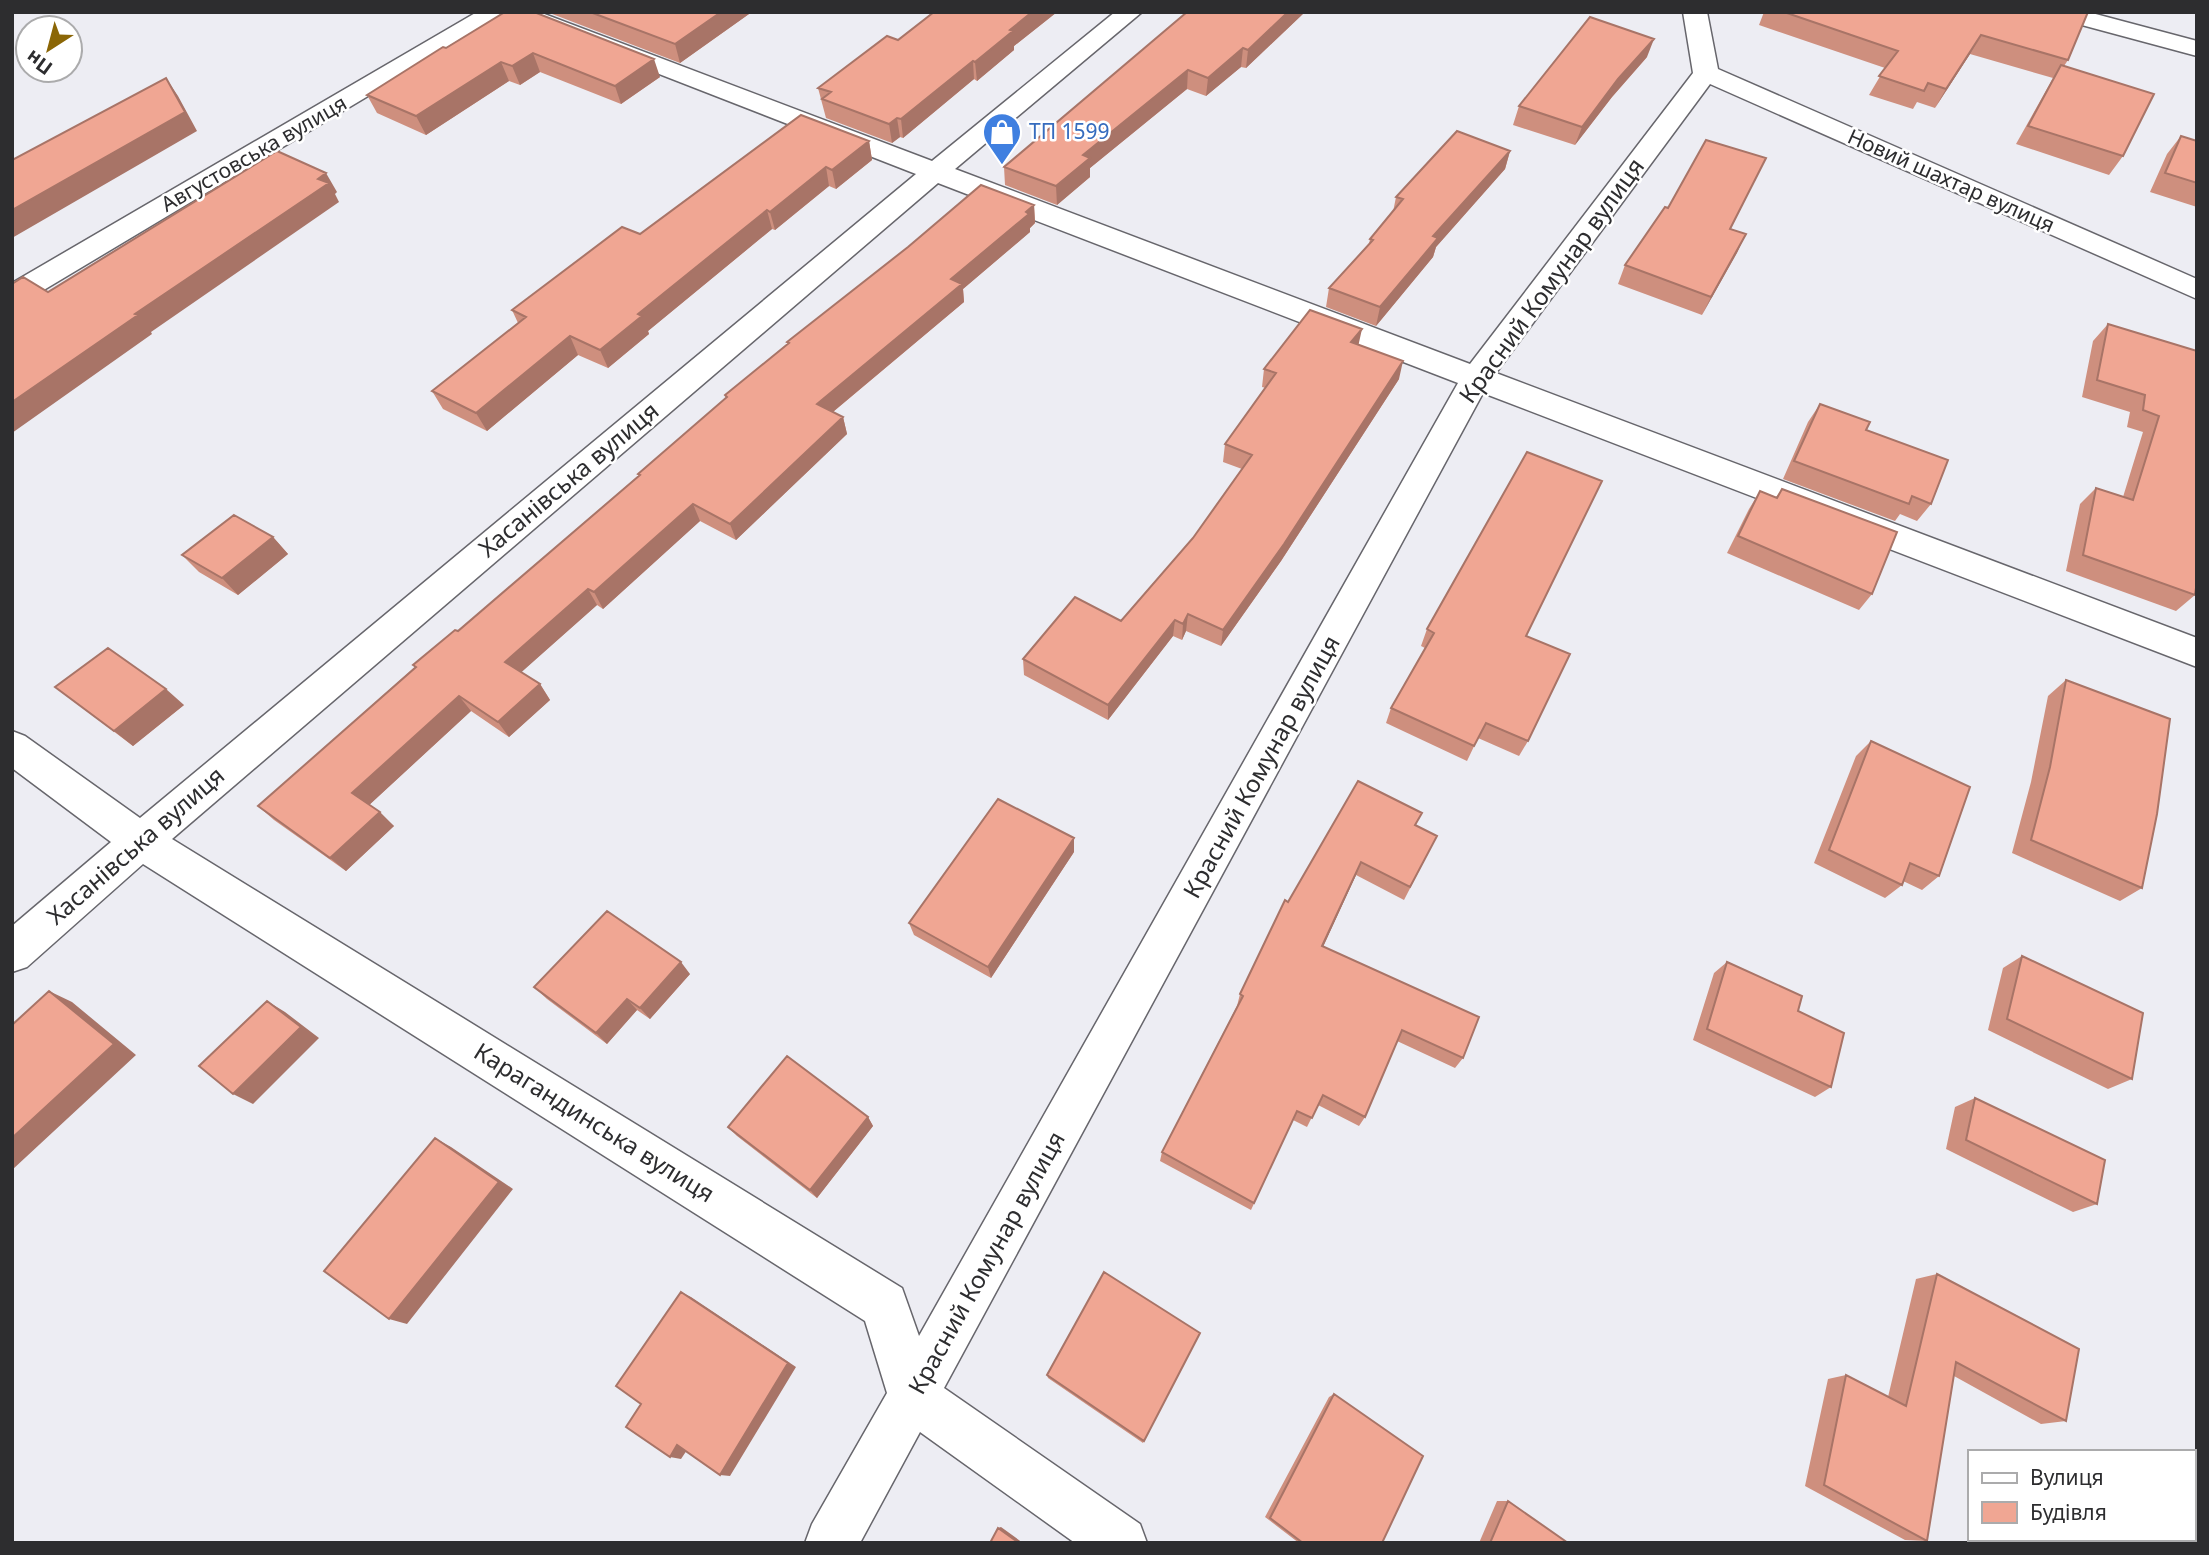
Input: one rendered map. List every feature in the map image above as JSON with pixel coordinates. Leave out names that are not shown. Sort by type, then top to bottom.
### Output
[{"type":"street","name":"Августовська вулиця","points":[[12,296],[495,12]]},
{"type":"street","points":[[516,12],[2197,653]]},
{"type":"street","name":"Хасанівська вулиця","points":[[12,953],[141,841],[935,172],[1130,12]]},
{"type":"street","points":[[1695,12],[1706,73]]},
{"type":"street","points":[[2060,12],[2197,49]]},
{"type":"street","name":"Новий шахтар вулиця","points":[[1706,73],[2197,290]]},
{"type":"street","name":"Красний Комунар вулиця","points":[[831,1543],[1476,378],[1706,73]]},
{"type":"street","name":"Карагандинська вулиця","points":[[12,747],[141,841],[885,1305],[913,1397]]},
{"type":"street","points":[[913,1397],[1121,1543]]},
{"type":"building","points":[[505,12],[534,12],[654,59],[615,86],[533,53],[512,66],[501,62],[416,116],[367,95],[443,47],[446,48]]},
{"type":"building","points":[[590,12],[721,12],[675,44]]},
{"type":"building","points":[[934,12],[1032,12],[975,62],[901,119],[897,118],[889,124],[822,99],[831,92],[818,88],[887,36],[898,40]]},
{"type":"building","points":[[1187,12],[1288,12],[1248,50],[1243,48],[1208,78],[1188,70],[1083,155],[1090,158],[1056,186],[1004,167]]},
{"type":"building","points":[[1784,12],[2088,12],[2068,60],[1981,35],[1946,89],[1928,83],[1924,91],[1879,76],[1898,51]]},
{"type":"building","points":[[1590,17],[1654,39],[1618,79],[1582,127],[1519,106]]},
{"type":"building","points":[[2061,65],[2154,94],[2123,156],[2028,126]]},
{"type":"building","points":[[166,78],[185,112],[12,210],[12,160]]},
{"type":"building","points":[[801,115],[869,141],[832,170],[826,167],[770,212],[767,210],[638,314],[642,316],[600,350],[570,336],[476,413],[432,391],[526,317],[512,310],[622,227],[640,234]]},
{"type":"building","points":[[1457,131],[1510,151],[1433,236],[1438,238],[1380,307],[1329,288],[1373,240],[1370,239],[1403,199],[1396,197]]},
{"type":"building","points":[[2181,136],[2197,141],[2197,183],[2165,173]]},
{"type":"building","points":[[1706,140],[1766,158],[1730,229],[1746,234],[1711,297],[1625,265],[1665,207],[1668,208]]},
{"type":"building","points":[[277,151],[326,173],[318,179],[329,183],[135,314],[138,315],[12,402],[12,284],[23,277],[48,292]]},
{"type":"building","points":[[981,185],[1034,205],[1026,212],[1029,214],[951,279],[962,284],[817,404],[843,417],[730,524],[693,504],[594,592],[588,589],[505,662],[540,684],[498,722],[459,696],[352,793],[380,812],[330,858],[258,806],[416,667],[413,665],[455,630],[458,631],[640,475],[638,474],[727,397],[725,395]]},
{"type":"building","points":[[1310,310],[1362,329],[1351,342],[1403,361],[1284,544],[1223,630],[1188,614],[1183,624],[1175,620],[1108,705],[1023,659],[1075,597],[1121,621],[1193,538],[1252,455],[1225,444],[1276,373],[1264,369]]},
{"type":"building","points":[[2108,324],[2197,351],[2195,595],[2083,555],[2096,488],[2133,500],[2159,416],[2143,410],[2145,395],[2097,380]]},
{"type":"building","points":[[1820,404],[1870,422],[1866,430],[1948,460],[1931,504],[1912,496],[1909,504],[1794,461]]},
{"type":"building","points":[[1527,452],[1602,481],[1526,636],[1570,654],[1528,741],[1486,723],[1474,746],[1391,708],[1434,633],[1427,629]]},
{"type":"building","points":[[1782,489],[1897,532],[1872,594],[1738,536],[1760,491],[1777,498]]},
{"type":"building","points":[[234,515],[273,537],[222,578],[182,555]]},
{"type":"building","points":[[108,648],[166,689],[114,731],[55,687]]},
{"type":"building","points":[[2066,680],[2170,719],[2157,814],[2142,888],[2031,840],[2050,767]]},
{"type":"building","points":[[1871,741],[1970,787],[1939,876],[1910,863],[1902,885],[1829,850]]},
{"type":"building","points":[[1358,781],[1422,813],[1415,825],[1437,836],[1410,887],[1361,862],[1322,946],[1479,1017],[1463,1058],[1402,1030],[1365,1117],[1323,1095],[1312,1118],[1297,1111],[1254,1203],[1162,1152],[1243,996],[1240,994],[1285,900],[1288,902]]},
{"type":"building","points":[[998,799],[1074,838],[988,967],[909,923]]},
{"type":"building","points":[[607,911],[681,962],[640,1008],[627,999],[596,1033],[534,987]]},
{"type":"building","points":[[2022,956],[2143,1013],[2132,1079],[2007,1019]]},
{"type":"building","points":[[1727,962],[1802,996],[1798,1011],[1844,1033],[1831,1087],[1707,1029]]},
{"type":"building","points":[[49,991],[114,1044],[12,1138],[12,1025]]},
{"type":"building","points":[[267,1001],[301,1027],[233,1094],[199,1066]]},
{"type":"building","points":[[787,1056],[868,1117],[810,1190],[728,1127]]},
{"type":"building","points":[[1975,1098],[2105,1160],[2097,1204],[1966,1140]]},
{"type":"building","points":[[435,1138],[499,1182],[389,1319],[324,1271]]},
{"type":"building","points":[[1104,1272],[1200,1333],[1144,1441],[1047,1375]]},
{"type":"building","points":[[1937,1274],[2079,1349],[2066,1421],[1956,1362],[1927,1541],[1824,1485],[1846,1375],[1906,1406]]},
{"type":"building","points":[[681,1292],[788,1363],[720,1475],[677,1445],[670,1457],[626,1427],[641,1404],[616,1386]]},
{"type":"building","points":[[1334,1394],[1423,1456],[1382,1543],[1303,1543],[1270,1518]]},
{"type":"building","points":[[1508,1501],[1568,1543],[1490,1543]]},
{"type":"building","points":[[998,1528],[1019,1543],[990,1543]]},
{"type":"place","name":"ТП 1599","points":[[1002,166]]}]
